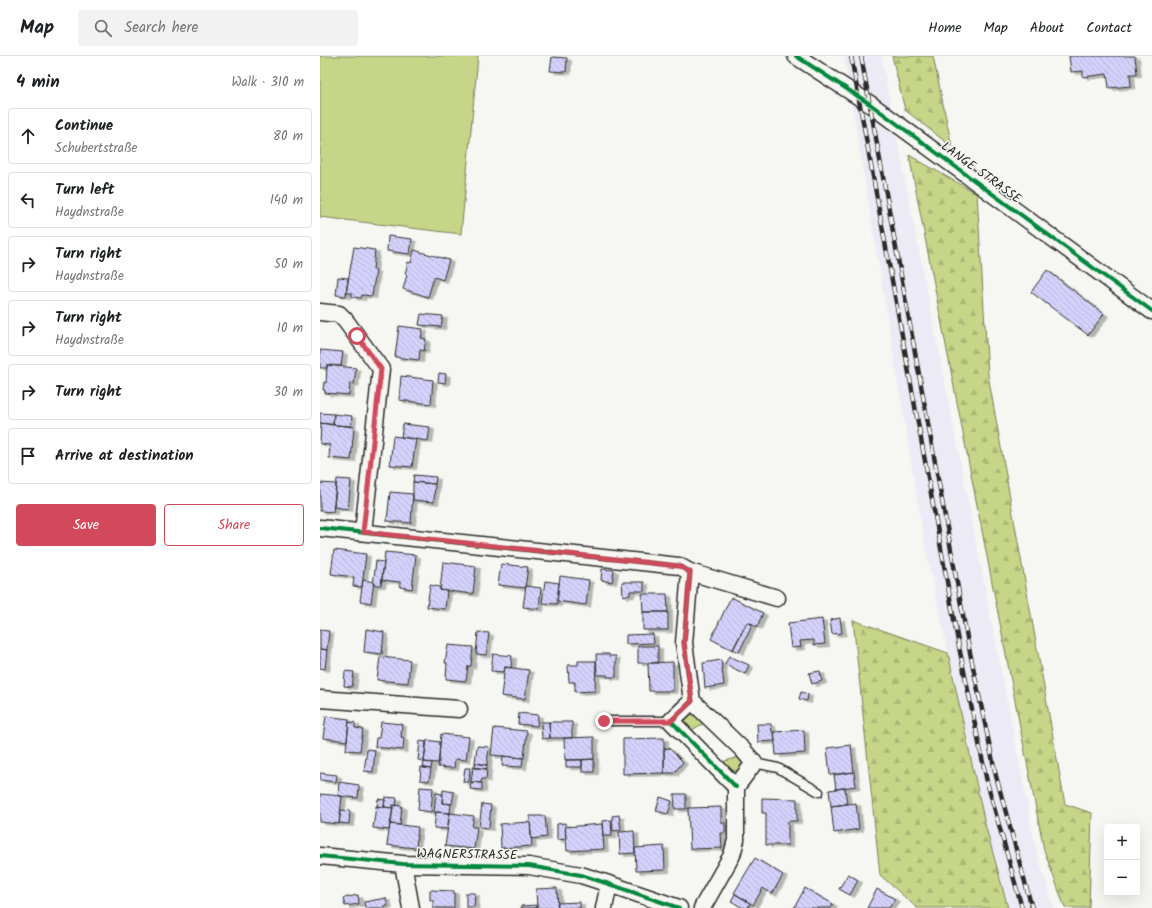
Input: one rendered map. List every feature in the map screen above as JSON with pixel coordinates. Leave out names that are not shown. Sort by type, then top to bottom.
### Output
[{"type":"street","name":"LANGE STRASSE","points":[[796,56],[870,104],[1152,311]]},
{"type":"street","points":[[320,312],[339,314],[381,369],[363,532]]},
{"type":"street","points":[[320,528],[679,566],[690,572],[777,598]]},
{"type":"street","points":[[690,572],[684,643],[692,701],[743,750],[754,763],[736,787],[736,840],[732,855],[702,908]]},
{"type":"street","points":[[320,699],[459,710]]},
{"type":"street","points":[[692,701],[671,721],[736,787]]},
{"type":"street","name":"WAGNERSTRASSE","points":[[320,856],[403,864],[529,866],[581,875],[679,908]]},
{"type":"street","points":[[403,864],[411,908]]},
{"type":"street","points":[[604,908],[609,884]]},
{"type":"lane","points":[[604,721],[671,721]]},
{"type":"lane","points":[[754,763],[778,768],[819,792]]},
{"type":"shaded area","points":[[844,56],[881,56],[1037,854],[1054,908],[1008,908],[985,824],[925,546]]},
{"type":"green space","points":[[320,56],[478,56],[461,234],[320,217]]},
{"type":"green space","points":[[892,56],[933,56],[952,147],[905,110]]},
{"type":"green space","points":[[909,155],[977,194],[988,375],[1065,804],[1092,813],[1089,908],[1065,908],[1044,850]]},
{"type":"green space","points":[[853,620],[948,653],[985,824],[1008,908],[917,908],[880,875]]},
{"type":"green space","points":[[690,714],[696,714],[706,722],[690,731],[686,727],[685,720]]},
{"type":"green space","points":[[742,756],[744,763],[742,770],[739,771],[728,768],[722,762]]},
{"type":"building","points":[[1069,56],[1135,56],[1137,74],[1130,74],[1131,86],[1109,88],[1107,74],[1083,77],[1083,71],[1071,72]]},
{"type":"building","points":[[552,57],[567,58],[566,72],[550,71]]},
{"type":"building","points":[[388,236],[412,239],[410,254],[387,251]]},
{"type":"building","points":[[354,247],[375,250],[373,270],[376,270],[372,296],[362,295],[361,298],[352,297],[352,293],[346,293]]},
{"type":"building","points":[[414,250],[449,260],[443,280],[434,277],[428,297],[403,289],[407,275],[405,274],[408,262],[411,263]]},
{"type":"building","points":[[1047,270],[1104,314],[1088,335],[1031,292]]},
{"type":"building","points":[[338,277],[348,278],[346,296],[336,295]]},
{"type":"building","points":[[421,314],[443,316],[441,327],[419,325]]},
{"type":"building","points":[[399,326],[423,329],[421,338],[426,339],[424,351],[420,350],[419,360],[395,357]]},
{"type":"building","points":[[320,350],[343,352],[341,366],[327,365],[327,368],[320,368]]},
{"type":"building","points":[[327,365],[356,368],[354,384],[350,383],[349,395],[325,393],[325,390],[323,390],[324,382],[326,383]]},
{"type":"building","points":[[439,373],[446,374],[445,383],[438,382]]},
{"type":"building","points":[[401,376],[433,380],[431,404],[399,400]]},
{"type":"building","points":[[320,413],[334,414],[333,425],[320,423]]},
{"type":"building","points":[[334,414],[352,416],[351,426],[333,425]]},
{"type":"building","points":[[321,423],[354,427],[351,460],[329,458],[330,445],[320,444]]},
{"type":"building","points":[[403,424],[430,427],[428,441],[401,437]]},
{"type":"building","points":[[393,436],[416,439],[412,467],[390,465]]},
{"type":"building","points":[[414,475],[436,477],[435,484],[413,482]]},
{"type":"building","points":[[337,479],[351,480],[348,509],[334,507]]},
{"type":"building","points":[[413,482],[435,484],[434,502],[413,500]]},
{"type":"building","points":[[320,483],[336,484],[333,512],[320,511]]},
{"type":"building","points":[[390,492],[413,494],[411,523],[387,521]]},
{"type":"building","points":[[334,550],[366,554],[362,587],[353,586],[354,577],[331,574]]},
{"type":"building","points":[[385,552],[416,555],[412,589],[400,587],[400,582],[382,580]]},
{"type":"building","points":[[376,561],[384,562],[381,585],[373,585]]},
{"type":"building","points":[[443,562],[476,566],[473,594],[440,590]]},
{"type":"building","points":[[501,564],[528,567],[525,588],[498,585]]},
{"type":"building","points":[[602,569],[614,570],[612,582],[601,580]]},
{"type":"building","points":[[560,576],[589,580],[586,605],[557,601]]},
{"type":"building","points":[[363,580],[374,582],[371,603],[360,601]]},
{"type":"building","points":[[545,581],[559,583],[557,604],[542,603]]},
{"type":"building","points":[[622,582],[644,582],[644,591],[630,591],[630,595],[623,596]]},
{"type":"building","points":[[430,585],[440,587],[440,590],[447,591],[445,609],[427,607]]},
{"type":"building","points":[[526,586],[541,588],[539,609],[523,607]]},
{"type":"building","points":[[642,594],[667,594],[668,612],[643,612]]},
{"type":"building","points":[[731,597],[763,613],[757,627],[747,622],[733,650],[711,639]]},
{"type":"building","points":[[643,612],[668,612],[668,630],[643,630]]},
{"type":"building","points":[[840,618],[842,633],[832,634],[830,620]]},
{"type":"building","points":[[822,619],[825,644],[814,645],[814,640],[800,641],[801,647],[791,648],[788,623]]},
{"type":"building","points":[[747,622],[753,624],[739,652],[733,649]]},
{"type":"building","points":[[366,629],[384,632],[382,654],[364,652]]},
{"type":"building","points":[[320,630],[329,631],[327,650],[320,649]]},
{"type":"building","points":[[478,632],[489,633],[486,655],[476,654]]},
{"type":"building","points":[[653,634],[654,643],[626,644],[626,635]]},
{"type":"building","points":[[448,645],[473,647],[471,666],[468,666],[466,681],[446,679],[447,663],[445,663]]},
{"type":"building","points":[[638,646],[658,646],[658,663],[638,663]]},
{"type":"building","points":[[320,649],[327,650],[325,669],[320,668]]},
{"type":"building","points":[[493,654],[512,656],[511,668],[505,667],[504,672],[491,671]]},
{"type":"building","points":[[596,654],[609,654],[609,656],[616,656],[616,677],[597,675]]},
{"type":"building","points":[[729,656],[749,665],[745,674],[725,664]]},
{"type":"building","points":[[380,657],[410,660],[408,683],[377,680]]},
{"type":"building","points":[[721,660],[724,685],[705,688],[703,663]]},
{"type":"building","points":[[578,661],[596,661],[595,691],[575,692],[575,682],[569,682],[568,665],[578,665]]},
{"type":"building","points":[[673,662],[673,691],[649,691],[648,663]]},
{"type":"building","points":[[505,667],[529,670],[525,699],[501,696]]},
{"type":"building","points":[[345,671],[354,672],[352,687],[344,686]]},
{"type":"building","points":[[820,671],[822,681],[812,684],[809,673]]},
{"type":"building","points":[[801,692],[808,694],[807,701],[799,699]]},
{"type":"building","points":[[519,713],[538,715],[537,726],[518,724]]},
{"type":"building","points":[[326,716],[349,719],[347,741],[323,738]]},
{"type":"building","points":[[349,722],[355,723],[355,728],[363,729],[360,751],[346,750]]},
{"type":"building","points":[[381,722],[402,724],[401,737],[404,738],[403,750],[375,747],[376,738],[379,738]]},
{"type":"building","points":[[541,722],[549,722],[550,738],[542,739]]},
{"type":"building","points":[[549,722],[572,722],[572,738],[550,738]]},
{"type":"building","points":[[757,724],[771,724],[775,741],[758,742]]},
{"type":"building","points":[[494,728],[527,731],[524,758],[491,755]]},
{"type":"building","points":[[804,730],[805,753],[776,755],[774,732]]},
{"type":"building","points":[[441,734],[469,737],[466,760],[455,759],[454,768],[438,767]]},
{"type":"building","points":[[594,737],[594,759],[565,760],[564,738]]},
{"type":"building","points":[[664,738],[664,773],[623,774],[623,739]]},
{"type":"building","points":[[427,740],[440,742],[439,763],[424,762]]},
{"type":"building","points":[[420,741],[426,742],[424,761],[418,760]]},
{"type":"building","points":[[851,745],[854,772],[830,775],[827,748]]},
{"type":"building","points":[[477,746],[489,747],[487,765],[475,763]]},
{"type":"building","points":[[669,748],[683,762],[674,773],[664,773],[664,749]]},
{"type":"building","points":[[367,749],[375,750],[373,772],[364,771]]},
{"type":"building","points":[[503,756],[523,758],[522,767],[502,766]]},
{"type":"building","points":[[594,759],[594,772],[582,772],[582,760]]},
{"type":"building","points":[[566,760],[582,760],[582,767],[566,767]]},
{"type":"building","points":[[424,762],[432,763],[431,769],[423,768]]},
{"type":"building","points":[[475,763],[487,765],[487,769],[475,768]]},
{"type":"building","points":[[421,767],[431,769],[429,781],[420,780]]},
{"type":"building","points":[[473,767],[487,769],[486,779],[482,779],[481,783],[471,782]]},
{"type":"building","points":[[465,768],[470,768],[469,782],[463,782]]},
{"type":"building","points":[[854,772],[856,786],[836,789],[834,775]]},
{"type":"building","points":[[320,773],[337,775],[336,782],[320,780]]},
{"type":"building","points":[[339,782],[359,785],[358,798],[338,796]]},
{"type":"building","points":[[471,782],[482,783],[482,790],[470,789]]},
{"type":"building","points":[[420,787],[433,788],[431,812],[418,810]]},
{"type":"building","points":[[845,788],[847,804],[831,806],[829,790]]},
{"type":"building","points":[[443,790],[454,792],[452,804],[442,803]]},
{"type":"building","points":[[436,793],[443,794],[442,803],[451,804],[450,813],[434,812]]},
{"type":"building","points":[[320,794],[342,796],[339,824],[320,822]]},
{"type":"building","points":[[674,794],[686,794],[686,809],[675,809]]},
{"type":"building","points":[[385,797],[397,798],[396,806],[393,805],[393,808],[384,807]]},
{"type":"building","points":[[660,797],[672,801],[668,814],[656,811]]},
{"type":"building","points":[[762,798],[797,799],[797,821],[788,821],[788,845],[766,845],[766,813],[762,813]]},
{"type":"building","points":[[378,799],[385,800],[384,807],[377,807]]},
{"type":"building","points":[[856,803],[859,829],[834,833],[831,806]]},
{"type":"building","points":[[482,804],[491,805],[489,828],[479,827]]},
{"type":"building","points":[[393,805],[402,806],[400,825],[391,824]]},
{"type":"building","points":[[376,806],[393,808],[389,830],[373,828]]},
{"type":"building","points":[[721,807],[721,823],[725,823],[725,833],[721,833],[722,848],[690,849],[688,808]]},
{"type":"building","points":[[341,810],[350,811],[349,824],[339,823]]},
{"type":"building","points":[[436,812],[450,813],[447,829],[434,828]]},
{"type":"building","points":[[450,813],[474,816],[472,827],[477,827],[474,849],[445,846]]},
{"type":"building","points":[[619,815],[621,830],[613,831],[612,816]]},
{"type":"building","points":[[530,816],[545,816],[547,837],[531,839]]},
{"type":"building","points":[[611,820],[612,836],[603,836],[602,821]]},
{"type":"building","points":[[530,822],[532,846],[501,848],[500,824]]},
{"type":"building","points":[[565,823],[566,839],[557,840],[557,824]]},
{"type":"building","points":[[390,824],[418,827],[416,848],[387,845]]},
{"type":"building","points":[[602,824],[604,849],[567,851],[565,827]]},
{"type":"building","points":[[634,831],[635,853],[620,854],[619,832]]},
{"type":"building","points":[[664,846],[665,870],[636,871],[635,848]]},
{"type":"building","points":[[755,858],[783,875],[772,894],[763,888],[753,905],[734,893]]},
{"type":"building","points":[[848,874],[858,880],[850,895],[839,889]]},
{"type":"building","points":[[557,888],[558,908],[537,908],[536,889]]},
{"type":"building","points":[[805,888],[833,904],[831,908],[794,908]]},
{"type":"building","points":[[877,889],[895,899],[889,908],[867,908]]},
{"type":"building","points":[[430,890],[454,891],[454,908],[433,908],[433,900],[430,900]]},
{"type":"building","points":[[466,893],[475,893],[474,907],[466,907]]},
{"type":"building","points":[[735,894],[750,903],[748,908],[743,908],[731,901]]},
{"type":"building","points":[[358,895],[359,904],[345,906],[343,898]]},
{"type":"building","points":[[386,898],[388,906],[385,906],[385,908],[365,908],[364,902]]},
{"type":"building","points":[[580,902],[580,908],[558,908],[557,903]]},
{"type":"building","points":[[537,905],[537,908],[521,908],[521,906]]},
{"type":"railway","points":[[851,56],[959,647],[987,782],[1022,908]]},
{"type":"railway","points":[[861,56],[968,643],[996,776],[1032,908]]},
{"type":"cycle path","points":[[796,56],[870,104],[1152,311]]},
{"type":"cycle path","points":[[320,528],[679,566],[690,572],[684,643],[692,701],[671,721],[736,787]]},
{"type":"cycle path","points":[[320,856],[403,864],[529,866],[581,875],[679,908]]},
{"type":"route","points":[[357,336],[381,369],[363,532],[679,566],[690,572],[684,643],[692,701],[671,721],[604,721]]}]
